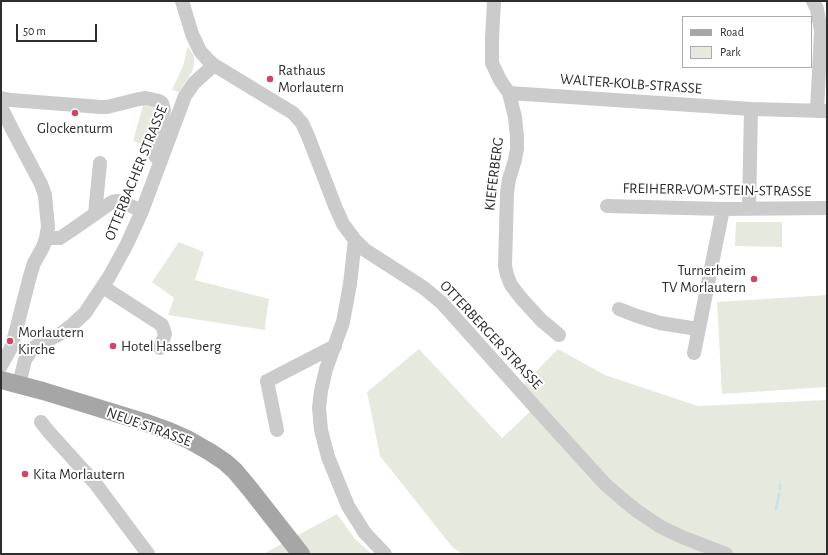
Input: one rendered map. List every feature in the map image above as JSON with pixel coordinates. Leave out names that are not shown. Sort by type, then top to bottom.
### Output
[{"type":"main road","name":"NEUE STRASSE","points":[[1,380],[116,413],[169,431],[210,452],[235,471],[301,554]]},
{"type":"street","name":"OTTERBERGER STRASSE","points":[[182,1],[192,34],[200,51],[208,60],[214,66],[293,113],[302,124],[343,224],[355,240],[365,250],[424,288],[442,303],[595,474],[621,498],[637,511],[682,538],[726,554]]},
{"type":"street","name":"KIEFERBERG","points":[[494,1],[492,63],[500,80],[509,93],[515,117],[517,149],[507,193],[504,266],[506,275],[511,285],[521,298],[541,320],[559,335]]},
{"type":"street","points":[[813,1],[817,9],[821,31],[822,111]]},
{"type":"street","name":"OTTERBACHER STRASSE","points":[[28,354],[36,346],[60,334],[72,325],[85,313],[103,287],[127,244],[142,211],[185,96],[194,83],[214,66]]},
{"type":"street","name":"WALTER-KOLB-STRASSE","points":[[509,93],[751,109],[822,111]]},
{"type":"street","points":[[1,98],[101,107],[146,98],[159,101],[162,103],[164,110],[154,151],[155,156],[161,161]]},
{"type":"street","points":[[1,107],[41,184],[45,195],[48,227],[43,247],[34,263],[30,276],[12,346],[1,366]]},
{"type":"street","points":[[749,208],[751,109]]},
{"type":"street","points":[[95,214],[100,163]]},
{"type":"street","points":[[46,238],[60,238],[116,200],[142,211]]},
{"type":"street","name":"FREIHERR-VOM-STEIN-STRASSE","points":[[607,206],[723,209],[827,208]]},
{"type":"street","points":[[694,353],[723,209]]},
{"type":"street","points":[[355,240],[350,284],[343,322],[326,369],[321,391],[319,408],[321,430],[328,457],[348,506],[365,533],[385,554]]},
{"type":"street","points":[[103,287],[162,325],[165,334],[160,348]]},
{"type":"street","points":[[619,309],[655,321],[698,329]]},
{"type":"street","points":[[12,346],[28,354],[18,384]]},
{"type":"street","points":[[277,430],[267,381],[335,346]]},
{"type":"street","points":[[41,422],[95,483],[148,554]]},
{"type":"green space","points":[[188,46],[194,56],[194,65],[192,72],[179,92],[172,90],[183,66]]},
{"type":"green space","points":[[143,105],[158,107],[150,147],[133,141]]},
{"type":"green space","points":[[736,222],[782,222],[782,247],[735,246]]},
{"type":"green space","points":[[179,242],[204,252],[195,280],[269,299],[265,330],[168,315],[174,298],[152,282]]},
{"type":"green space","points":[[827,295],[827,387],[722,394],[717,302]]},
{"type":"green space","points":[[419,349],[502,438],[535,407],[519,389],[558,349],[605,375],[698,406],[827,400],[827,554],[463,554],[453,548],[380,456],[367,392]]},
{"type":"green space","points":[[337,514],[355,539],[372,554],[263,554]]},
{"type":"waterway","points":[[776,509],[779,494]]},
{"type":"place","name":"Rathaus Morlautern","points":[[270,79]]},
{"type":"place","name":"Glockenturm","points":[[75,113]]},
{"type":"place","name":"Turnerheim TV Morlautern","points":[[754,279]]},
{"type":"place","name":"Morlautern Kirche","points":[[10,341]]},
{"type":"place","name":"Hotel Hasselberg","points":[[113,346]]},
{"type":"place","name":"Kita Morlautern","points":[[25,474]]}]
